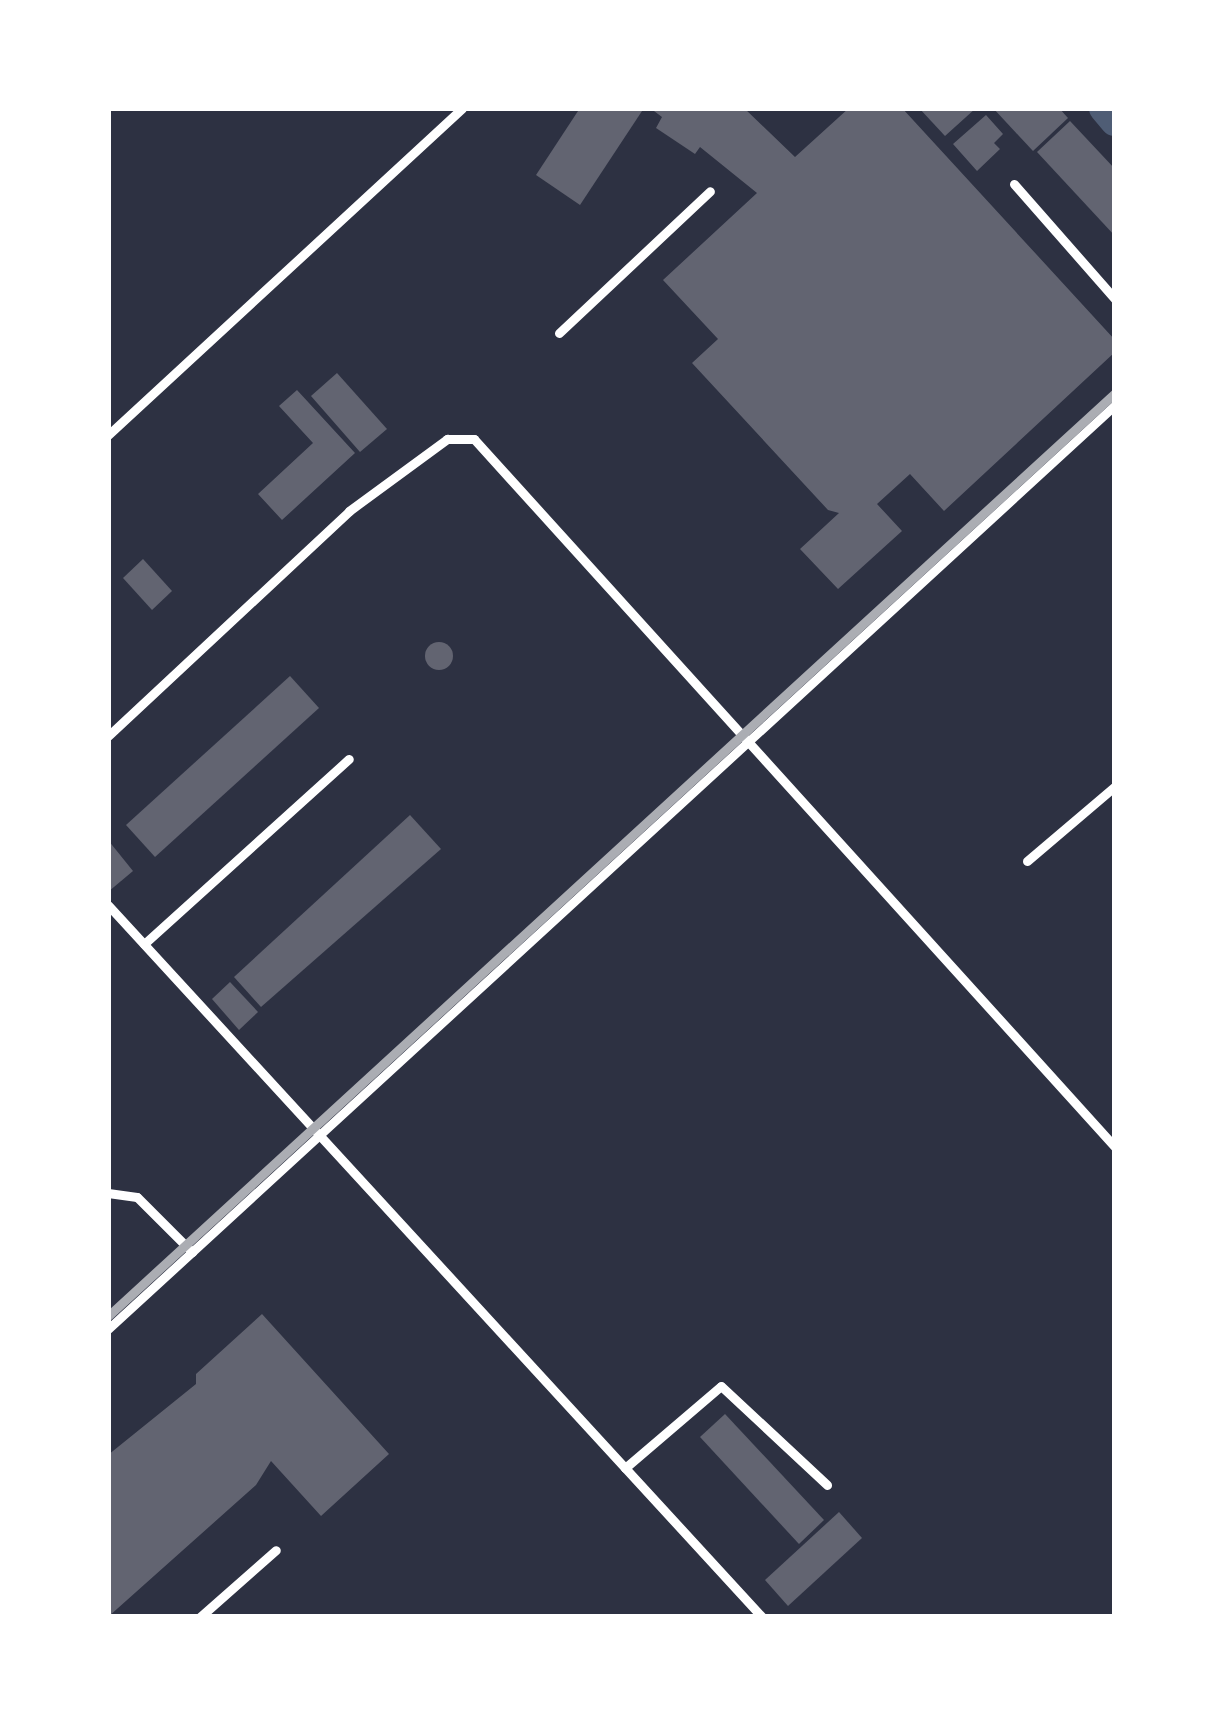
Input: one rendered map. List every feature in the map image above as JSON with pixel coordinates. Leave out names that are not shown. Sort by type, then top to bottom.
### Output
[{"type":"lane","points":[[108,435],[462,108]]},
{"type":"lane","points":[[1014,184],[1115,299]]},
{"type":"lane","points":[[559,333],[710,191]]},
{"type":"lane","points":[[108,1329],[1115,404]]},
{"type":"lane","points":[[108,736],[349,511],[458,436],[483,447],[620,592],[749,745],[1115,1147]]},
{"type":"lane","points":[[144,944],[349,759]]},
{"type":"lane","points":[[1027,861],[1115,786]]},
{"type":"lane","points":[[108,905],[762,1617]]},
{"type":"lane","points":[[108,1193],[137,1197],[192,1252]]},
{"type":"lane","points":[[625,1468],[721,1386],[827,1485]]},
{"type":"lane","points":[[200,1617],[276,1550]]},
{"type":"building","points":[[580,108],[644,108],[580,205],[536,175]]},
{"type":"building","points":[[650,108],[744,108],[795,157],[849,108],[902,108],[1115,340],[1115,352],[944,511],[910,474],[877,504],[902,531],[838,589],[800,549],[839,513],[828,510],[692,363],[718,339],[663,280],[757,193],[700,147],[695,154],[656,128],[662,117]]},
{"type":"building","points":[[919,108],[976,108],[945,136]]},
{"type":"building","points":[[993,108],[1059,108],[1068,118],[1033,151]]},
{"type":"building","points":[[986,115],[1003,134],[994,143],[1000,149],[977,171],[953,144]]},
{"type":"building","points":[[1070,121],[1115,169],[1115,236],[1037,152]]},
{"type":"building","points":[[337,373],[387,429],[360,452],[311,396]]},
{"type":"building","points":[[297,390],[355,453],[282,520],[258,494],[313,443],[279,406]]},
{"type":"building","points":[[143,559],[172,591],[152,610],[123,578]]},
{"type":"building","points":[[439,642],[449,646],[453,656],[449,666],[439,670],[429,666],[425,656],[429,646]]},
{"type":"building","points":[[290,676],[319,708],[155,857],[126,825]]},
{"type":"building","points":[[410,815],[441,849],[261,1007],[234,977]]},
{"type":"building","points":[[108,840],[133,871],[108,892]]},
{"type":"building","points":[[230,982],[258,1012],[239,1030],[212,999]]},
{"type":"building","points":[[262,1314],[389,1454],[321,1516],[271,1461],[256,1485],[108,1617],[108,1455],[196,1384],[196,1374]]},
{"type":"building","points":[[725,1414],[824,1520],[799,1544],[700,1437]]},
{"type":"building","points":[[839,1512],[862,1538],[788,1606],[765,1580]]},
{"type":"waterway","points":[[1104,108],[1115,121]]},
{"type":"railway","points":[[108,1316],[1115,393]]}]
